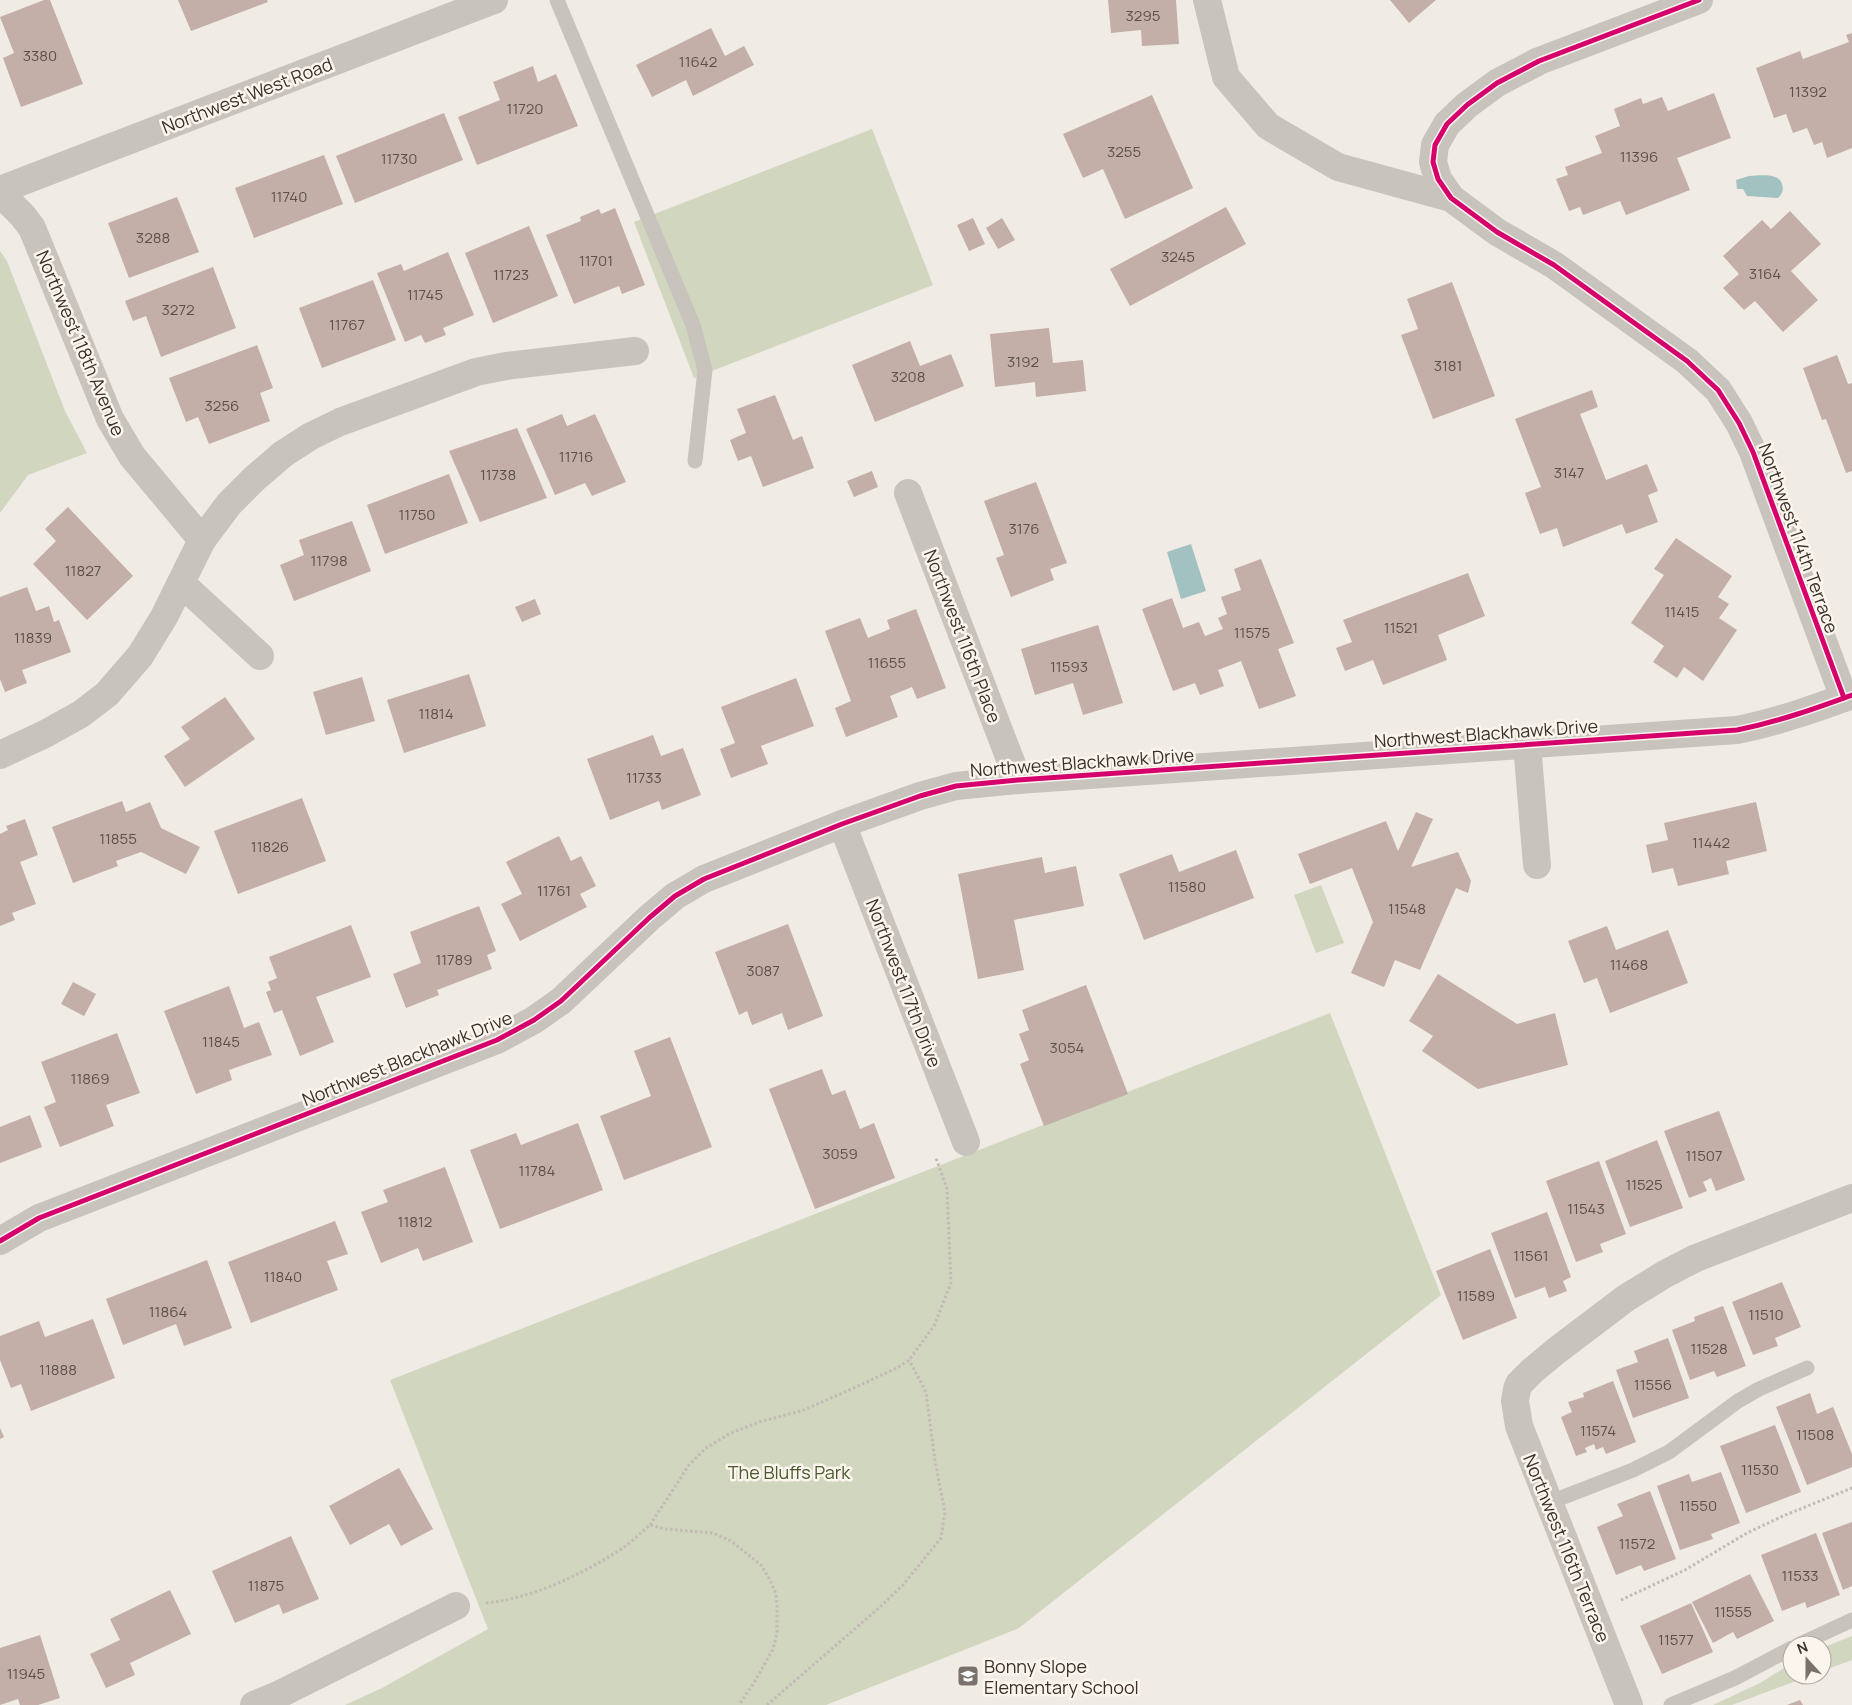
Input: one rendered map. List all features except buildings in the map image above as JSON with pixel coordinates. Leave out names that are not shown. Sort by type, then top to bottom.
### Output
[{"type":"street","name":"Northwest 114th Terrace","points":[[1207,0],[1226,76],[1268,126],[1338,167],[1450,198],[1497,232],[1554,265],[1661,341],[1688,361],[1718,390],[1739,423],[1753,452],[1848,696]]},
{"type":"street","name":"Northwest 114th Terrace","points":[[1450,198],[1438,179],[1433,162],[1435,144],[1447,124],[1467,105],[1497,83],[1539,61],[1699,0]]},
{"type":"street","name":"Northwest West Road","points":[[0,192],[491,1]]},
{"type":"street","name":"Northwest 118th Avenue","points":[[0,192],[32,228],[110,419],[132,456],[202,540]]},
{"type":"street","points":[[0,755],[45,734],[81,714],[107,694],[140,656],[164,617],[202,540],[230,504],[255,478],[284,454],[311,436],[340,422],[476,372],[506,366],[635,351]]},
{"type":"street","name":"Northwest 116th Place","points":[[908,493],[1018,780]]},
{"type":"street","points":[[181,583],[260,656]]},
{"type":"street","name":"Northwest Blackhawk Drive","points":[[0,1240],[39,1218],[497,1040],[534,1020],[561,1001],[649,918],[675,896],[704,879],[842,824],[920,796],[956,786],[1018,780],[1737,730],[1764,725],[1848,696]]},
{"type":"street","name":"Northwest Blackhawk Drive","points":[[1527,744],[1537,865]]},
{"type":"street","name":"Northwest 117th Drive","points":[[842,824],[966,1142]]},
{"type":"street","name":"Northwest 116th Terrace","points":[[1629,1705],[1519,1426],[1515,1407],[1517,1389],[1527,1376],[1556,1351],[1626,1298],[1665,1274],[1715,1250],[1852,1198]]},
{"type":"street","points":[[254,1705],[456,1606]]},
{"type":"lane","points":[[557,0],[693,325],[705,370],[695,462]]},
{"type":"lane","points":[[1548,1503],[1633,1470],[1669,1452],[1745,1397],[1808,1368]]},
{"type":"lane","points":[[1820,1635],[1852,1620]]},
{"type":"lane","points":[[1671,1705],[1735,1678],[1782,1653]]},
{"type":"path","points":[[456,1606],[500,1601],[537,1591],[568,1578],[621,1549],[650,1525],[689,1465],[706,1448],[728,1434],[759,1422],[801,1410],[897,1368],[909,1360],[934,1326],[951,1282],[947,1189],[935,1153],[966,1142]]},
{"type":"path","points":[[767,1705],[903,1585],[941,1538],[946,1512],[935,1461],[926,1392],[909,1360]]},
{"type":"path","points":[[1593,1614],[1685,1570],[1747,1533],[1852,1488]]},
{"type":"path","points":[[650,1525],[666,1529],[713,1533],[731,1541],[761,1565],[770,1580],[776,1594],[777,1633],[773,1649],[756,1681],[739,1705]]},
{"type":"green space","points":[[872,129],[933,285],[694,378],[634,222]]},
{"type":"green space","points":[[0,251],[7,261],[65,411],[87,453],[28,475],[0,513]]},
{"type":"green space","points":[[1321,885],[1344,943],[1316,953],[1294,895]]},
{"type":"green space","name":"The Bluffs Park","points":[[1330,1013],[1441,1295],[1019,1628],[826,1705],[345,1705],[382,1688],[488,1629],[390,1380]]},
{"type":"green space","points":[[1852,1636],[1852,1660],[1832,1667],[1832,1644]]},
{"type":"green space","points":[[1782,1669],[1782,1685],[1785,1685],[1732,1705],[1713,1705],[1760,1683]]},
{"type":"water","points":[[1749,176],[1772,176],[1777,178],[1782,184],[1782,193],[1778,198],[1747,196],[1743,189],[1737,189],[1736,180]]},
{"type":"water","points":[[1191,544],[1206,591],[1181,599],[1167,552]]},
{"type":"cycle path","points":[[1699,0],[1539,61],[1497,83],[1467,105],[1447,124],[1435,145],[1433,162],[1438,179],[1451,198],[1497,232],[1554,265],[1687,361],[1718,390],[1739,423],[1753,452],[1844,698]]},
{"type":"cycle path","points":[[0,1241],[39,1218],[497,1040],[534,1020],[561,1001],[649,918],[675,896],[704,879],[842,824],[920,796],[956,786],[1018,780],[1737,730],[1795,715],[1852,695]]},
{"type":"place","name":"Bonny Slope Elementary School","points":[[968,1676]]}]
